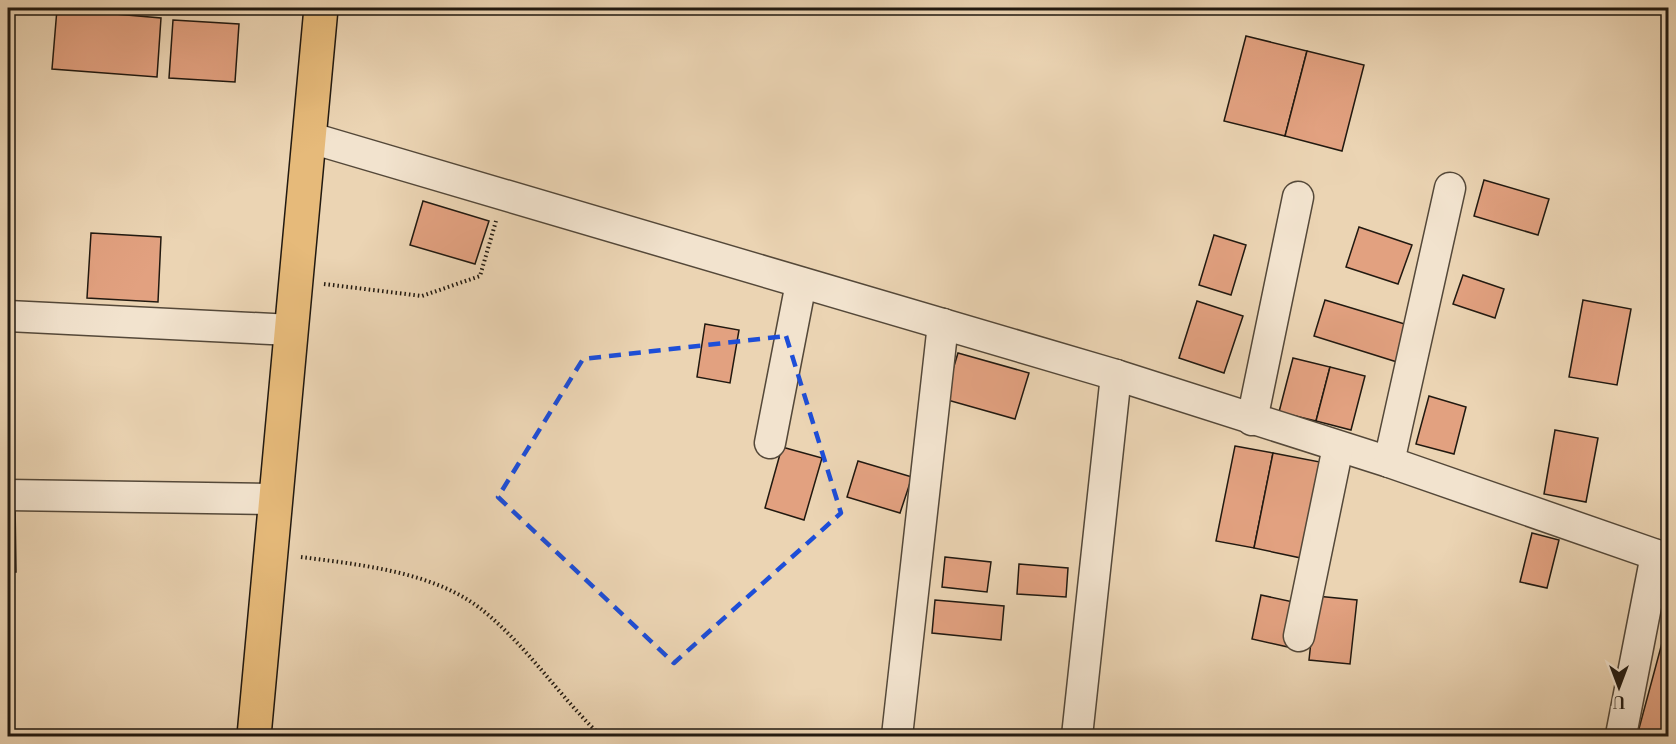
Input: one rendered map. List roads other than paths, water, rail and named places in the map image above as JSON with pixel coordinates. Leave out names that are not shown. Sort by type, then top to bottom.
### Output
[{"type":"highway","points":[[254,736],[311,138],[321,8]]},
{"type":"street","points":[[311,138],[1116,375],[1389,462],[1662,557],[1621,735]]},
{"type":"street","points":[[1389,462],[1450,188]]},
{"type":"street","points":[[1252,420],[1298,197]]},
{"type":"street","points":[[770,443],[801,283]]},
{"type":"street","points":[[8,316],[292,330]]},
{"type":"street","points":[[897,736],[943,324]]},
{"type":"street","points":[[1077,736],[1116,375]]},
{"type":"street","points":[[1299,636],[1338,447]]},
{"type":"street","points":[[8,495],[276,500]]}]
